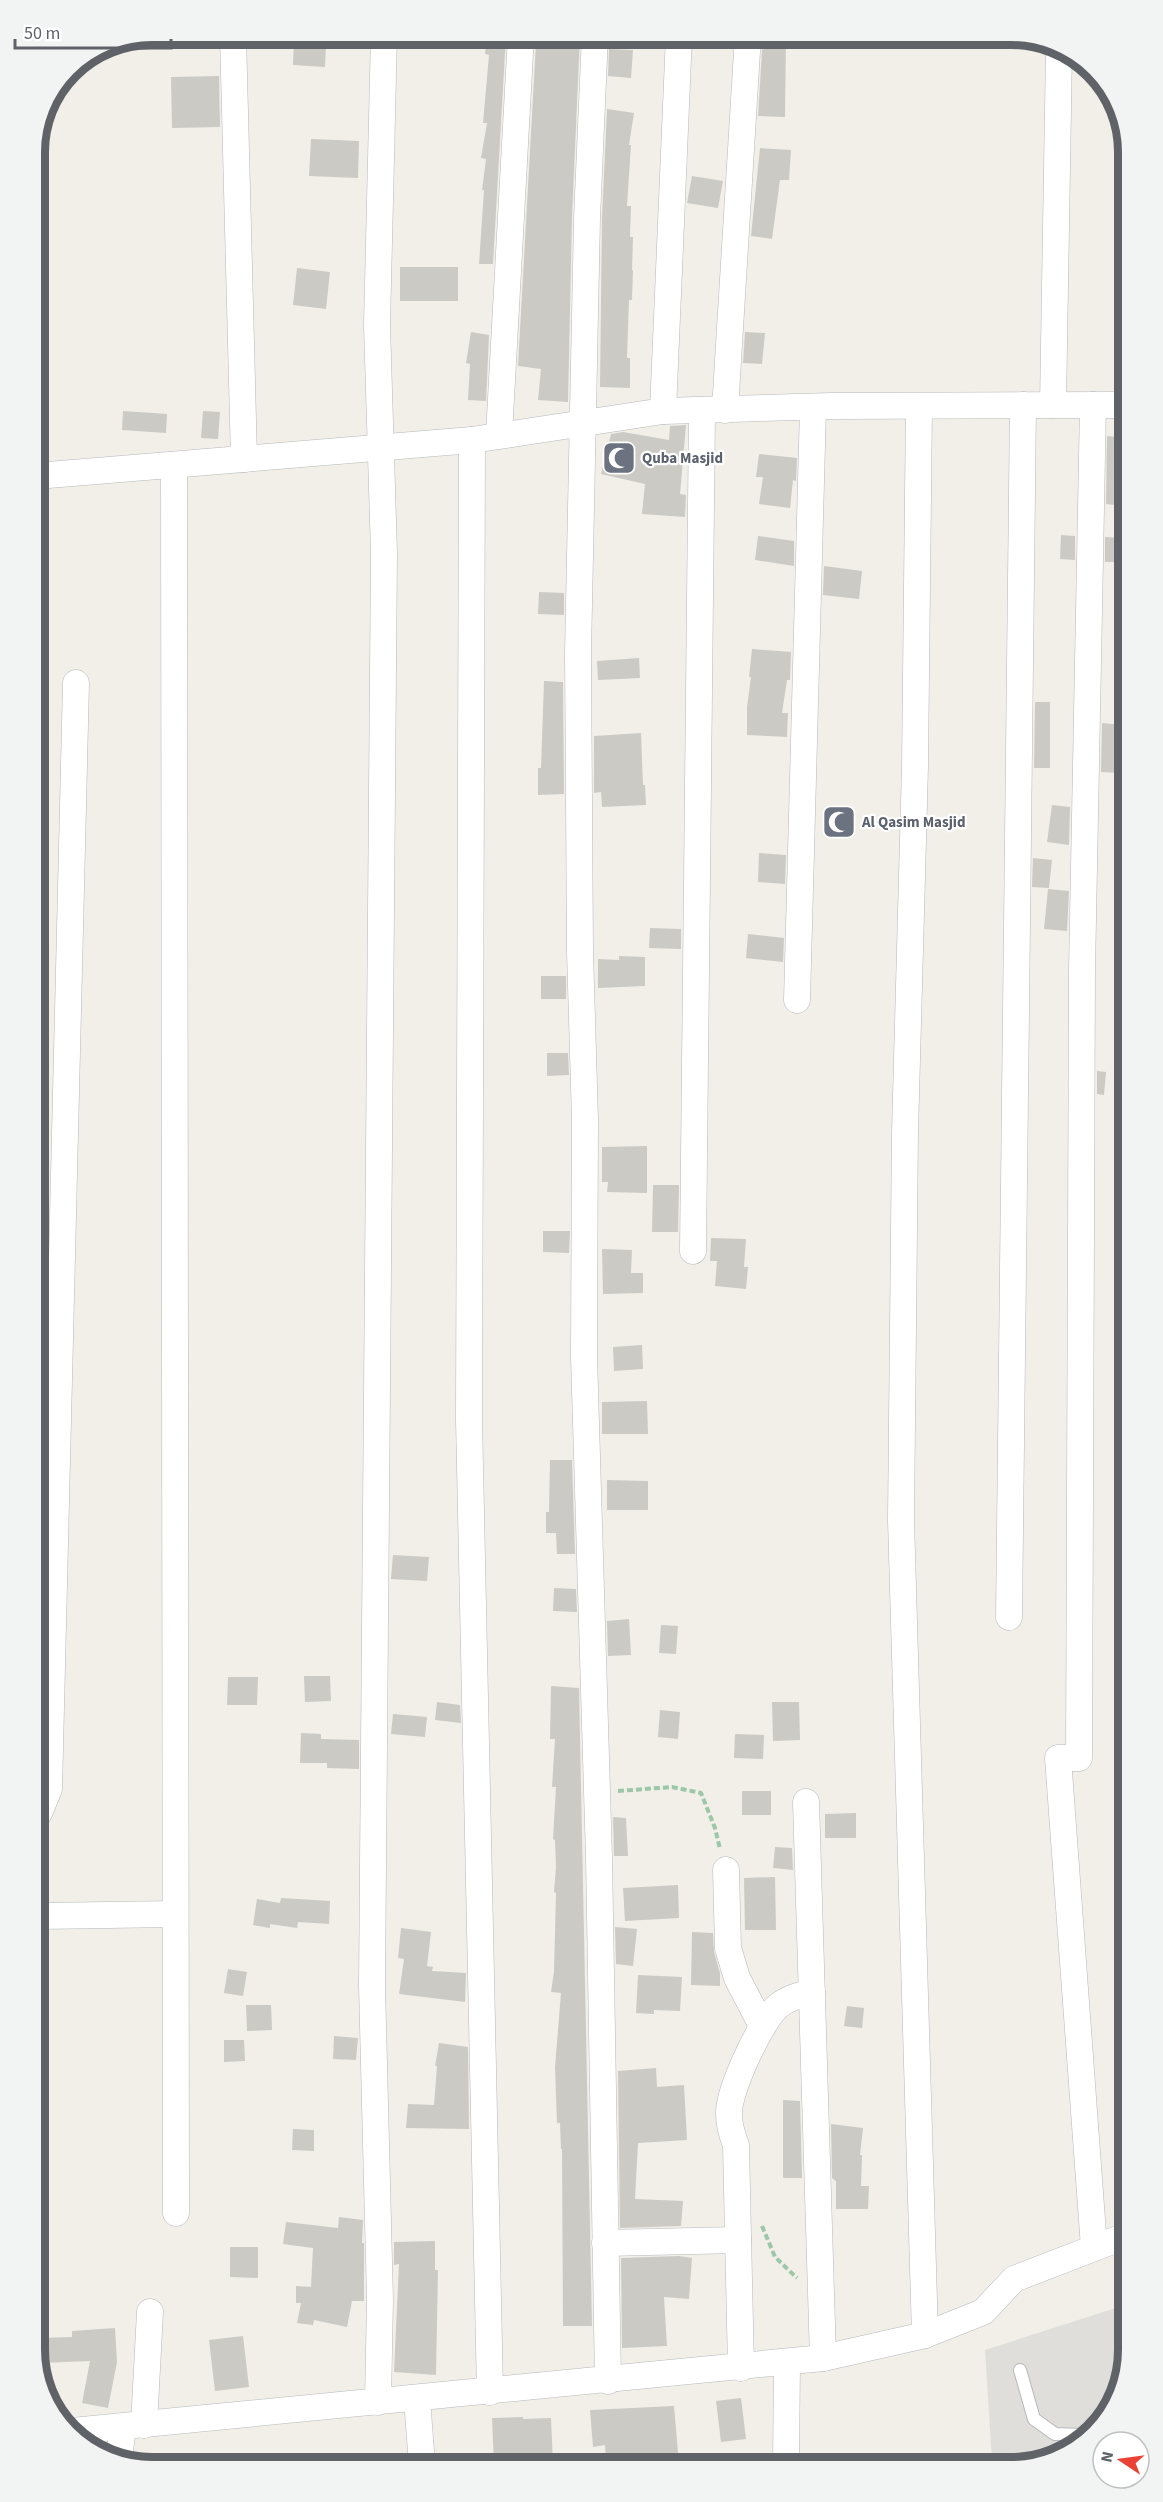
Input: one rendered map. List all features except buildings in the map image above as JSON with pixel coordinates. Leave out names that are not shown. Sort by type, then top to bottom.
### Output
[{"type":"street","points":[[233,45],[244,459]]},
{"type":"street","points":[[378,2402],[380,2300],[372,1974],[384,553],[378,325],[384,45]]},
{"type":"street","points":[[499,435],[520,45]]},
{"type":"street","points":[[595,45],[587,218],[578,653],[580,940],[585,1120],[584,1356],[597,1786],[608,2380]]},
{"type":"street","points":[[663,411],[679,45]]},
{"type":"street","points":[[693,1251],[714,411],[747,45]]},
{"type":"street","points":[[1053,405],[1059,56]]},
{"type":"street","points":[[1009,1617],[1023,405]]},
{"type":"street","points":[[1094,405],[1082,970],[1079,1758],[1058,1758],[1094,2247]]},
{"type":"street","points":[[45,475],[472,440],[663,411],[1118,405]]},
{"type":"street","points":[[919,406],[915,766],[905,1132],[901,1520],[925,2335]]},
{"type":"street","points":[[797,1000],[813,408]]},
{"type":"street","points":[[472,440],[469,1420],[490,2392]]},
{"type":"street","points":[[174,465],[176,2213]]},
{"type":"street","points":[[45,1800],[50,1789],[76,683]]},
{"type":"street","points":[[806,1802],[823,2358]]},
{"type":"street","points":[[726,1870],[728,1948],[737,1978],[762,2026]]},
{"type":"street","points":[[45,1916],[176,1914]]},
{"type":"street","points":[[741,2368],[736,2145],[731,2132],[729,2112],[734,2086],[762,2026],[777,2007],[791,1998],[812,1992]]},
{"type":"street","points":[[81,2430],[741,2368],[823,2358],[925,2335],[982,2312],[1014,2279],[1118,2239]]},
{"type":"street","points":[[605,2243],[738,2240]]},
{"type":"street","points":[[122,2452],[134,2426],[150,2312]]},
{"type":"street","points":[[786,2457],[787,2362]]},
{"type":"street","points":[[417,2398],[421,2457]]},
{"type":"lane","points":[[1020,2370],[1034,2419],[1055,2434],[1076,2435]]},
{"type":"path","points":[[597,1786],[611,1791],[672,1787],[700,1793],[715,1828],[726,1870]]},
{"type":"path","points":[[758,2217],[775,2257],[799,2279]]},
{"type":"shaded area","points":[[1118,2307],[1117,2364],[1107,2397],[1087,2426],[1064,2443],[1045,2451],[1025,2456],[992,2457],[985,2350]]},
{"type":"place","name":"Quba Masjid","points":[[619,458]]},
{"type":"place","name":"Al Qasim Masjid","points":[[839,822]]}]
